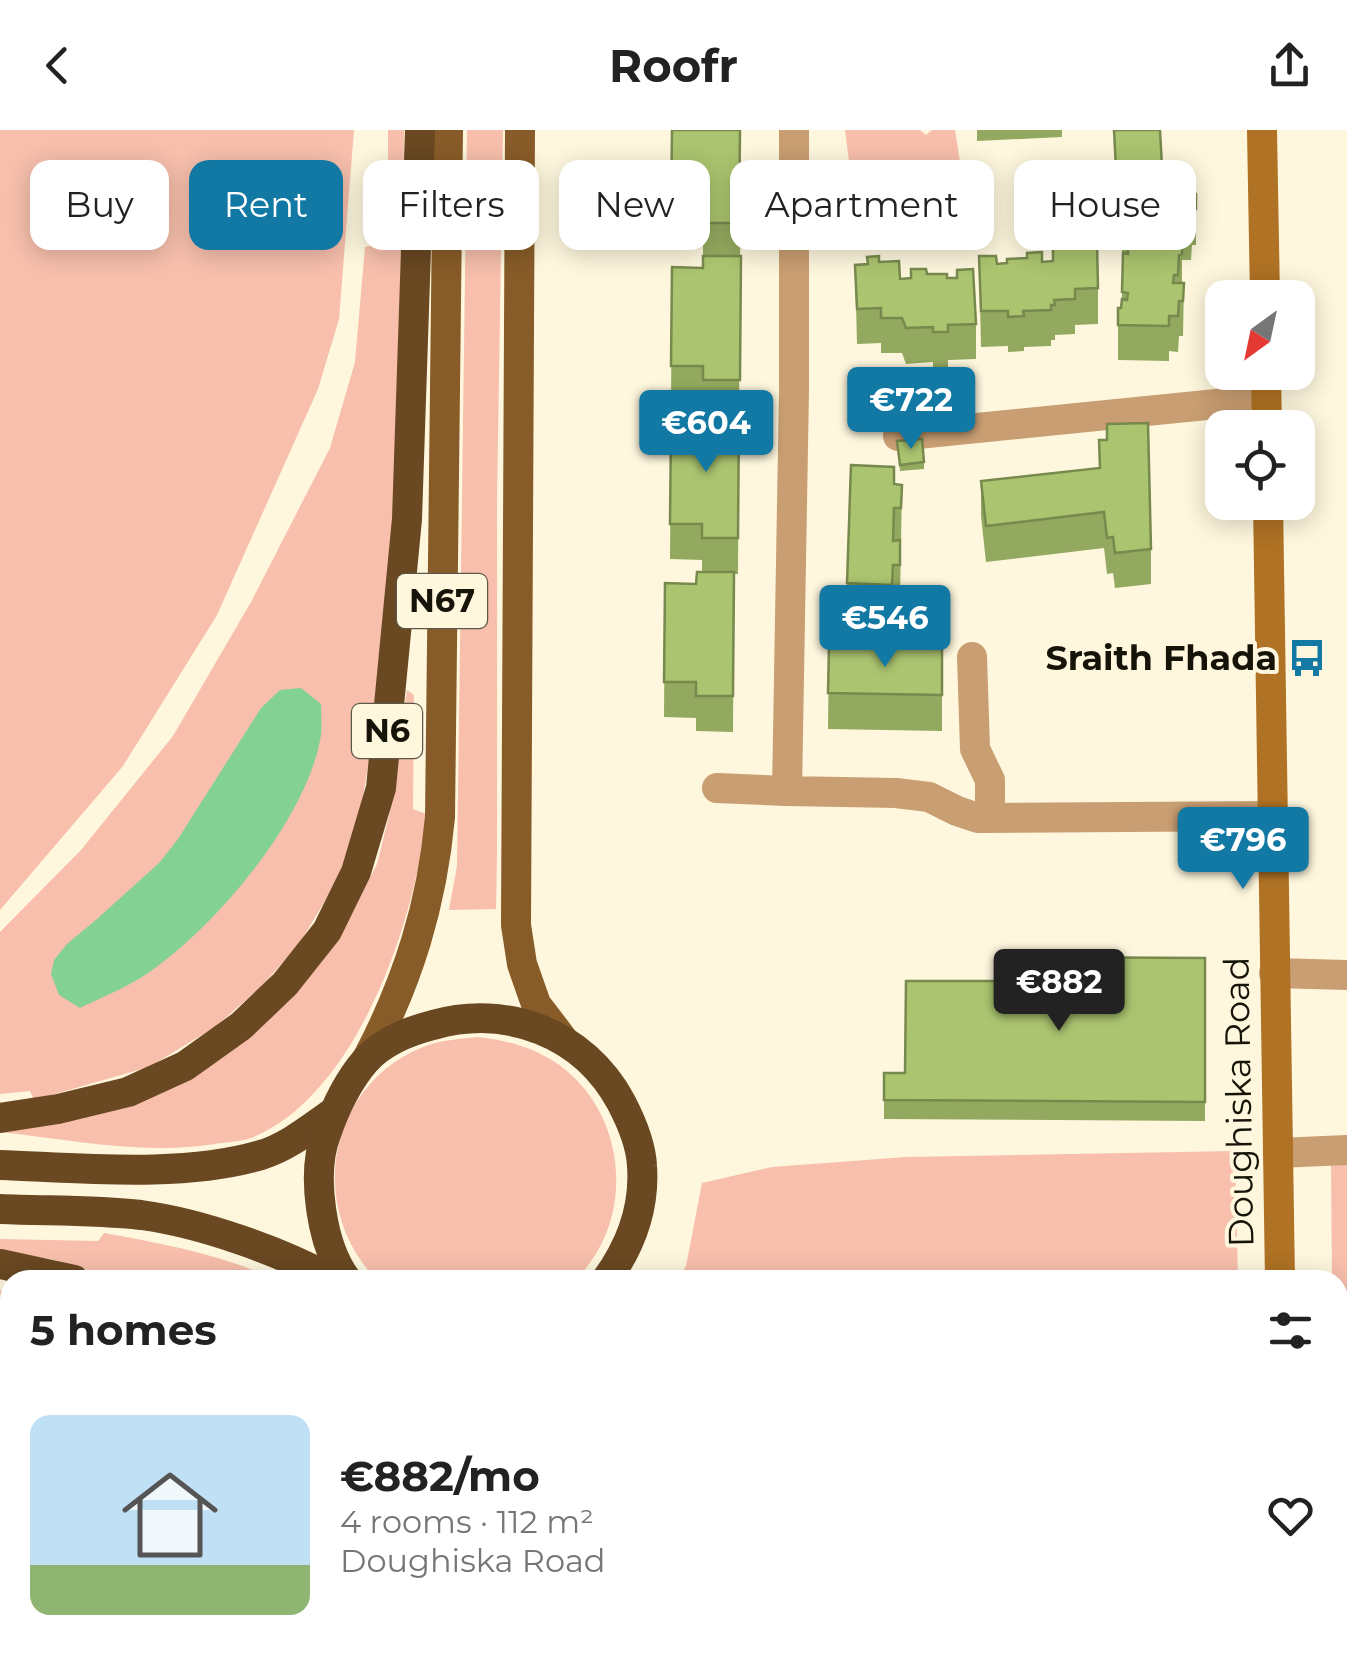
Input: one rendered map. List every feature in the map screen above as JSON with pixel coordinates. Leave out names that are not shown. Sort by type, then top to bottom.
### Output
[{"type":"highway","name":"N6","points":[[0,1118],[128,1092],[185,1066],[241,1026],[285,984],[326,931],[356,872],[381,788],[407,519],[420,130]]},
{"type":"highway","points":[[342,1270],[328,1239],[320,1202],[321,1146],[334,1112],[367,1059],[395,1038],[447,1020],[504,1018],[562,1038],[581,1051],[611,1084],[632,1122],[642,1165],[641,1195],[628,1244],[612,1270]]},
{"type":"highway","points":[[0,1166],[147,1169],[224,1163],[265,1154],[334,1112]]},
{"type":"highway","points":[[0,1210],[140,1215],[182,1223],[311,1270]]},
{"type":"highway","points":[[0,1264],[28,1270]]},
{"type":"main road","name":"N67","points":[[367,1059],[405,978],[428,903],[440,817],[448,130]]},
{"type":"main road","name":"N67","points":[[520,130],[516,925],[522,964],[536,1004],[562,1038]]},
{"type":"street","points":[[787,791],[794,130]]},
{"type":"street","points":[[1262,130],[1265,280]]},
{"type":"street","points":[[898,436],[1266,400]]},
{"type":"street","name":"Doughiska Road","points":[[1268,520],[1280,1270]]},
{"type":"street","points":[[972,656],[975,749],[990,780],[990,818]]},
{"type":"street","points":[[717,788],[896,793],[929,797],[978,818],[1272,816]]},
{"type":"street","points":[[1274,973],[1347,975]]},
{"type":"street","points":[[1278,1153],[1347,1150]]},
{"type":"shaded area","points":[[0,130],[354,130],[339,319],[318,389],[217,615],[123,766],[0,910]]},
{"type":"shaded area","points":[[388,130],[404,130],[404,160],[388,160]]},
{"type":"shaded area","points":[[467,130],[503,130],[503,160],[467,160]]},
{"type":"shaded area","points":[[845,130],[920,130],[926,135],[932,130],[955,130],[960,160],[849,160]]},
{"type":"shaded area","points":[[365,250],[403,250],[401,451],[375,725],[360,814],[337,881],[299,944],[261,987],[215,1027],[149,1067],[34,1100],[30,1091],[0,1094],[0,932],[81,850],[173,736],[251,602],[330,448],[355,362]]},
{"type":"shaded area","points":[[465,250],[501,250],[496,909],[449,910],[457,866]]},
{"type":"shaded area","points":[[301,688],[321,704],[321,735],[297,802],[253,871],[198,932],[142,977],[80,1008],[59,995],[51,974],[54,960],[159,863],[261,708],[280,690]]},
{"type":"shaded area","points":[[407,690],[414,695],[413,809],[426,814],[410,903],[375,999],[351,1044],[322,1084],[289,1116],[251,1138],[236,1141],[194,1147],[138,1147],[0,1132],[129,1099],[348,921],[377,864],[389,816]]},
{"type":"shaded area","points":[[477,1037],[533,1050],[576,1079],[595,1104],[609,1133],[616,1195],[609,1226],[583,1270],[369,1270],[355,1251],[341,1218],[335,1184],[337,1151],[348,1119],[365,1090],[391,1065],[423,1047]]},
{"type":"shaded area","points":[[1235,1151],[1238,1270],[684,1270],[702,1183],[772,1167],[906,1157]]},
{"type":"shaded area","points":[[1347,1163],[1347,1270],[1332,1270],[1331,1164]]},
{"type":"shaded area","points":[[104,1233],[170,1246],[253,1270],[88,1270],[0,1251],[0,1239],[98,1241]]},
{"type":"building","points":[[672,130],[740,130],[740,160],[730,160],[730,223],[710,223],[710,160],[672,160]]},
{"type":"building","points":[[1114,130],[1160,130],[1162,160],[1116,160]]},
{"type":"building","points":[[1053,250],[1097,250],[1098,288],[1075,289],[1075,299],[1054,300],[1051,310],[1023,311],[1024,316],[1008,317],[1008,311],[981,311],[979,256],[996,256],[997,264],[1042,252],[1042,262],[1053,261]]},
{"type":"building","points":[[1128,250],[1182,250],[1173,283],[1184,283],[1183,301],[1179,301],[1178,316],[1169,316],[1169,326],[1118,325],[1118,308],[1122,299],[1127,300],[1128,293],[1122,292],[1123,253],[1128,254]]},
{"type":"building","points":[[703,256],[741,256],[740,380],[703,380],[703,366],[671,366],[672,267],[703,268]]},
{"type":"building","points":[[879,256],[879,262],[899,261],[900,279],[911,278],[911,269],[957,278],[957,270],[973,269],[976,324],[948,325],[948,332],[933,332],[933,327],[906,328],[902,318],[881,318],[881,308],[857,309],[855,265],[868,264],[867,257]]},
{"type":"building","points":[[702,414],[739,414],[738,538],[702,538],[702,524],[670,524],[671,425],[702,426]]},
{"type":"building","points":[[1148,423],[1151,549],[1115,553],[1113,537],[1107,538],[1104,512],[986,526],[981,481],[1100,468],[1099,440],[1107,440],[1107,424]]},
{"type":"building","points":[[922,439],[924,462],[900,465],[897,441]]},
{"type":"building","points":[[851,465],[894,467],[894,484],[902,485],[901,508],[894,508],[893,541],[900,540],[900,565],[893,565],[892,585],[847,583]]},
{"type":"building","points":[[697,572],[734,572],[733,696],[696,696],[696,682],[664,682],[665,583],[696,584]]},
{"type":"building","points":[[829,646],[942,647],[942,695],[828,693]]},
{"type":"building","points":[[1023,957],[1205,958],[1205,1102],[884,1100],[884,1073],[905,1073],[906,981],[1023,981]]},
{"type":"place","name":"Sraith Fhada","points":[[1307,658]]}]
